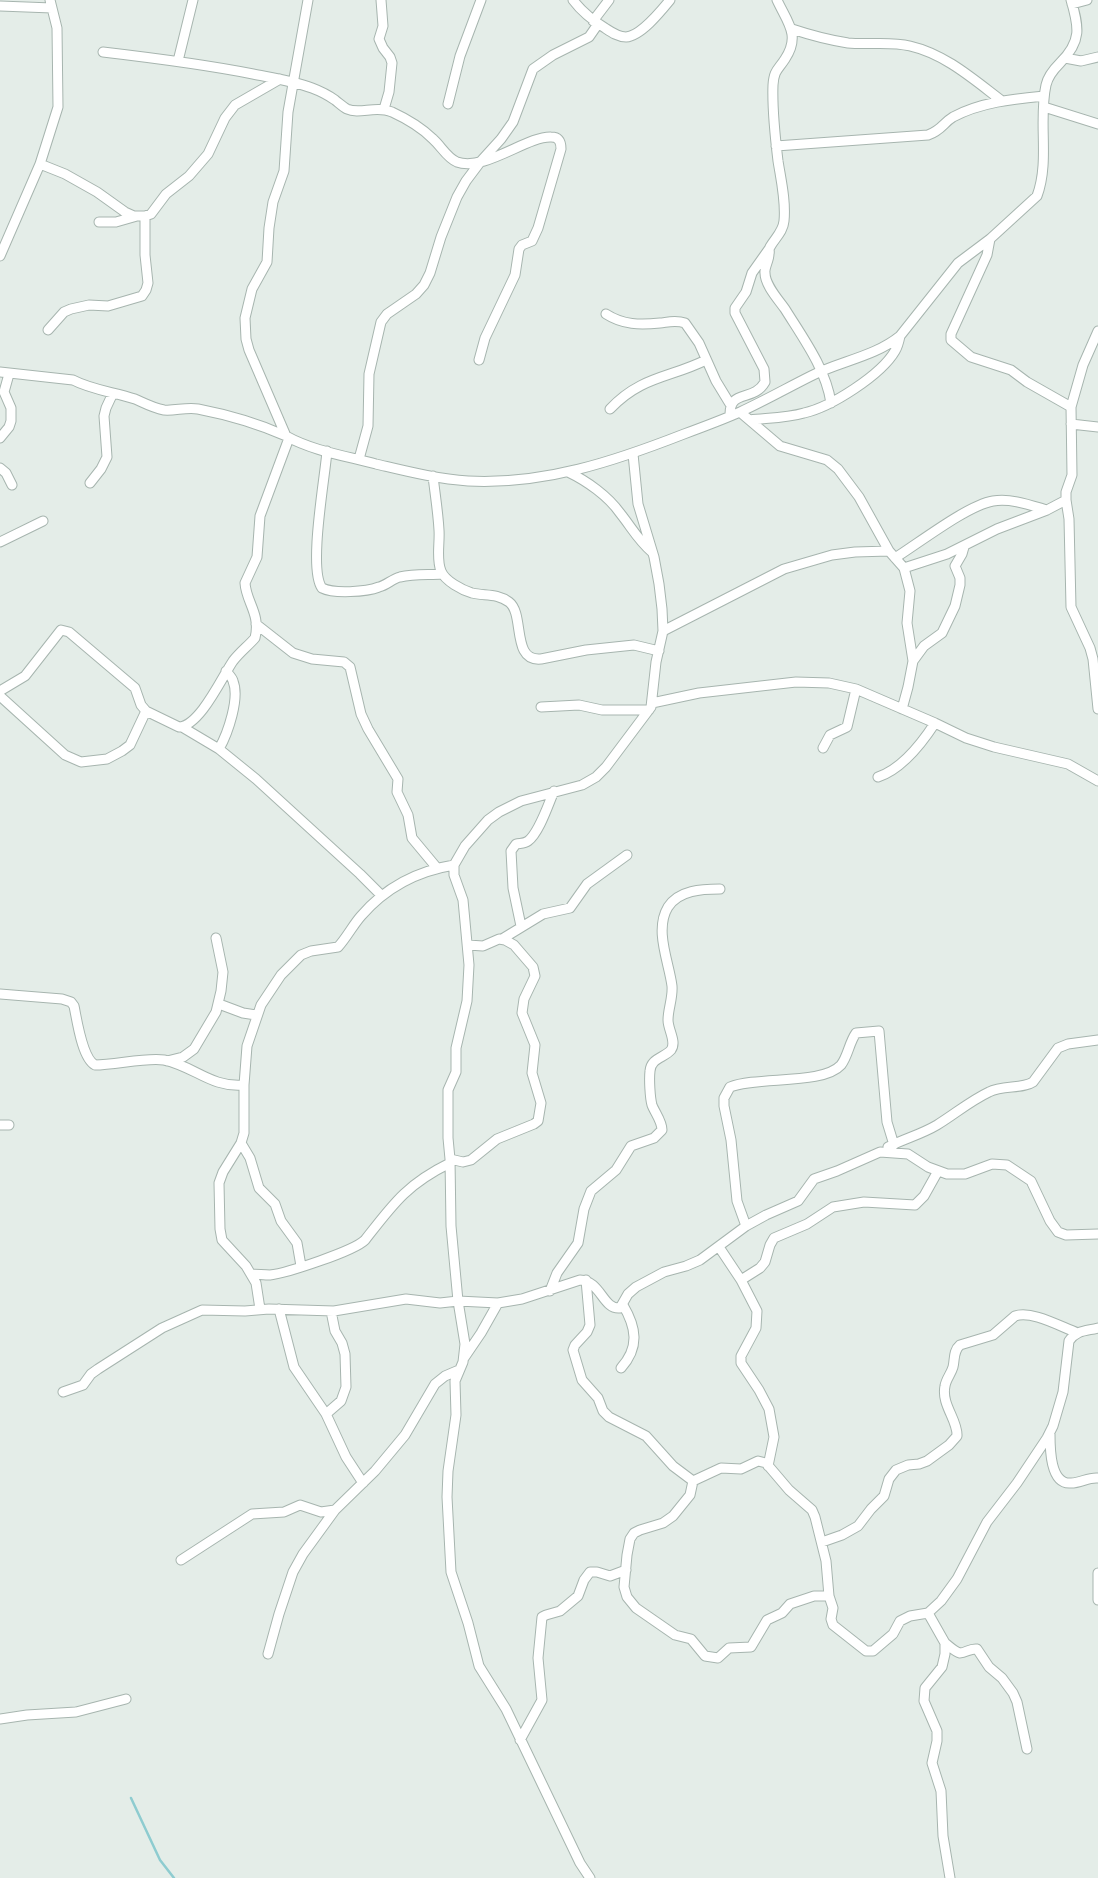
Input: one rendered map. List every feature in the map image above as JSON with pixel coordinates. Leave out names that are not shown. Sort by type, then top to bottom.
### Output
[{"type":"street","points":[[178,61],[193,0]]},
{"type":"street","points":[[182,727],[190,722],[209,702],[226,671],[254,640],[256,624],[254,609],[245,583],[257,558],[260,516],[287,437],[249,350],[244,328],[252,289],[267,262],[269,228],[286,159],[288,112],[292,82],[308,0]]},
{"type":"street","points":[[381,0],[383,26],[379,39],[392,63],[389,92],[384,109]]},
{"type":"street","points":[[448,104],[460,56],[481,0]]},
{"type":"street","points":[[573,0],[595,22],[619,35],[632,35],[654,19],[670,0]]},
{"type":"street","points":[[358,459],[369,419],[368,384],[379,326],[387,314],[416,294],[424,284],[430,273],[441,237],[457,197],[466,180],[513,122],[533,69],[553,55],[589,37],[595,22],[609,0]]},
{"type":"street","points":[[730,404],[736,399],[757,392],[765,382],[764,369],[735,313],[746,292],[752,273],[779,236],[784,224],[785,211],[776,146],[773,105],[774,75],[789,51],[792,29],[777,0]]},
{"type":"street","points":[[0,438],[9,427],[11,421],[11,408],[4,392],[4,372],[65,378],[135,399],[159,409],[195,409],[244,419],[327,451],[433,476],[478,481],[550,476],[568,472],[633,454],[740,412],[820,371],[869,353],[900,336],[958,263],[990,239],[1037,196],[1042,161],[1044,96],[1049,76],[1075,44],[1078,24],[1071,2],[1087,0]]},
{"type":"street","points":[[0,6],[51,4],[57,28],[60,98],[40,164],[1,251]]},
{"type":"street","points":[[792,29],[848,43],[891,44],[913,47],[961,69],[1002,101]]},
{"type":"street","points":[[104,52],[218,66],[280,79],[323,92],[354,111],[384,109],[428,134],[457,162],[481,161],[505,154],[546,137],[553,136],[558,139],[561,144],[558,160],[538,228],[532,240],[522,245],[519,249],[515,275],[485,338],[479,360]]},
{"type":"street","points":[[1065,58],[1081,61],[1098,57]]},
{"type":"street","points":[[99,222],[116,222],[150,214],[166,194],[188,176],[208,154],[226,118],[235,105],[280,79]]},
{"type":"street","points":[[776,146],[928,135],[937,132],[953,117],[1002,101],[1044,96]]},
{"type":"street","points":[[1044,107],[1098,124]]},
{"type":"street","points":[[40,164],[65,174],[97,192],[125,212],[141,216]]},
{"type":"street","points":[[48,330],[64,312],[70,309],[89,305],[108,306],[142,296],[148,283],[141,216]]},
{"type":"street","points":[[990,239],[988,252],[951,334],[951,340],[971,357],[1011,370],[1027,382],[1072,407]]},
{"type":"street","points":[[769,249],[770,254],[765,271],[769,284],[803,338],[828,389],[831,403]]},
{"type":"street","points":[[606,314],[623,323],[677,321],[685,323],[699,343],[716,381],[730,404],[730,416]]},
{"type":"street","points":[[1098,331],[1083,365],[1072,407],[1070,424],[1072,475],[1066,492],[1069,519],[1070,607],[1090,648],[1098,709]]},
{"type":"street","points":[[750,420],[806,413],[831,403],[866,380],[883,366],[896,350],[900,336]]},
{"type":"street","points":[[610,409],[625,394],[641,384],[665,374],[690,368],[706,360]]},
{"type":"street","points":[[90,483],[101,470],[107,456],[104,416],[113,393]]},
{"type":"street","points":[[740,412],[780,446],[827,460],[838,469],[858,497],[892,554],[904,568],[910,591],[906,623],[913,662],[902,709]]},
{"type":"street","points":[[1070,424],[1098,427]]},
{"type":"street","points":[[327,451],[316,549],[317,575],[322,588],[340,591],[368,590],[382,586],[397,578],[412,575],[442,574]]},
{"type":"street","points":[[464,1358],[465,1344],[458,1301],[451,1226],[448,1090],[456,1072],[457,1038],[467,1001],[469,965],[463,900],[456,883],[454,865],[472,836],[499,812],[521,801],[582,785],[596,777],[606,767],[650,707],[663,631],[660,584],[653,552],[638,504],[633,454]]},
{"type":"street","points":[[0,468],[6,473],[12,485]]},
{"type":"street","points":[[568,472],[607,499],[620,512],[638,540],[653,552]]},
{"type":"street","points":[[433,476],[439,532],[439,565],[442,574],[451,582],[467,591],[492,594],[509,602],[514,610],[521,644],[530,657],[542,659],[586,650],[634,645],[659,651]]},
{"type":"street","points":[[663,631],[784,569],[832,555],[855,552],[892,554],[986,503],[1001,500],[1047,510]]},
{"type":"street","points":[[904,568],[929,561],[964,547],[996,529],[1047,510],[1066,500]]},
{"type":"street","points":[[0,542],[43,522]]},
{"type":"street","points":[[913,662],[924,646],[942,633],[955,606],[960,578],[955,563],[962,554],[964,547]]},
{"type":"street","points":[[256,624],[293,653],[312,659],[344,662],[350,667],[360,714],[398,779],[398,792],[408,815],[412,838],[437,868]]},
{"type":"street","points":[[0,691],[25,676],[60,630],[69,632],[135,688],[141,705],[146,711],[182,727],[219,749],[267,789],[381,895]]},
{"type":"street","points":[[219,749],[230,726],[234,696],[234,682],[226,671]]},
{"type":"street","points":[[541,707],[579,705],[602,710],[650,707],[699,693],[796,682],[829,682],[856,689],[935,722],[966,738],[994,747],[1068,764],[1098,780]]},
{"type":"street","points":[[823,748],[830,735],[847,727],[856,689]]},
{"type":"street","points":[[0,696],[65,755],[81,762],[107,759],[122,752],[130,745],[146,711]]},
{"type":"street","points":[[878,777],[889,773],[920,744],[935,722]]},
{"type":"street","points":[[521,926],[513,888],[511,851],[516,844],[526,843],[529,840],[539,825],[554,792]]},
{"type":"street","points":[[468,945],[483,946],[502,939],[543,914],[570,908],[587,884],[627,855]]},
{"type":"street","points":[[260,1309],[258,1290],[251,1274],[222,1240],[219,1183],[223,1172],[242,1143],[245,1128],[244,1085],[247,1046],[256,1015],[270,990],[295,960],[311,951],[338,946],[360,917],[381,895],[410,878],[437,868],[454,865]]},
{"type":"street","points":[[550,1290],[578,1242],[584,1209],[591,1191],[616,1170],[631,1146],[654,1138],[662,1130],[652,1104],[650,1071],[653,1062],[671,1050],[673,1045],[668,1022],[672,987],[663,943],[662,926],[664,914],[669,905],[686,894],[700,889],[720,889]]},
{"type":"street","points":[[0,994],[62,999],[71,1002],[74,1006],[81,1040],[91,1063],[95,1065],[166,1061],[187,1055],[194,1049],[212,1020],[219,1004],[223,972],[216,938]]},
{"type":"street","points":[[251,1274],[273,1274],[358,1245],[365,1240],[398,1197],[424,1177],[450,1161],[463,1162],[471,1160],[498,1139],[534,1124],[539,1117],[540,1098],[532,1073],[535,1042],[522,1012],[524,999],[535,974],[533,967],[514,945],[502,939]]},
{"type":"street","points":[[219,1004],[256,1015]]},
{"type":"street","points":[[746,1226],[737,1201],[731,1140],[724,1106],[726,1093],[730,1087],[754,1082],[822,1076],[841,1065],[856,1034],[878,1031],[887,1122],[894,1145]]},
{"type":"street","points":[[63,1392],[83,1385],[91,1374],[152,1334],[185,1317],[207,1310],[245,1311],[279,1309],[331,1311],[406,1299],[440,1303],[458,1301],[498,1302],[522,1299],[580,1280],[586,1280],[597,1288],[610,1306],[617,1309],[623,1305],[628,1294],[636,1287],[664,1272],[694,1263],[746,1226],[798,1201],[814,1179],[837,1171],[937,1126],[971,1101],[990,1091],[1003,1087],[1029,1085],[1058,1048],[1068,1044],[1098,1040]]},
{"type":"street","points":[[166,1061],[224,1085],[244,1085]]},
{"type":"street","points":[[242,1143],[250,1158],[259,1188],[275,1204],[281,1221],[296,1243],[301,1266]]},
{"type":"street","points":[[880,1152],[908,1154],[938,1171],[958,1175],[992,1164],[1007,1165],[1031,1181],[1050,1221],[1058,1232],[1066,1235],[1098,1234]]},
{"type":"street","points":[[741,1280],[760,1268],[765,1262],[771,1241],[782,1234],[807,1224],[828,1209],[840,1205],[875,1202],[915,1205],[924,1196],[938,1171]]},
{"type":"street","points":[[718,1247],[741,1280],[757,1311],[756,1328],[741,1356],[741,1363],[765,1399],[769,1409],[774,1437],[768,1466]]},
{"type":"street","points":[[586,1280],[590,1324],[587,1332],[573,1350],[582,1380],[598,1398],[604,1413],[646,1436],[673,1466],[693,1481]]},
{"type":"street","points":[[498,1302],[481,1333],[464,1358],[456,1381],[456,1415],[446,1497],[451,1572],[468,1623],[479,1666],[506,1709],[580,1863],[590,1878]]},
{"type":"street","points":[[621,1368],[628,1360],[634,1345],[633,1325],[623,1305]]},
{"type":"street","points":[[279,1309],[294,1367],[326,1414],[346,1457],[363,1483]]},
{"type":"street","points":[[326,1414],[341,1401],[346,1387],[345,1354],[342,1343],[335,1331],[331,1311]]},
{"type":"street","points":[[822,1542],[842,1535],[858,1526],[884,1496],[890,1479],[896,1470],[926,1461],[957,1436],[946,1403],[945,1385],[953,1367],[956,1348],[960,1345],[993,1335],[1015,1316],[1020,1315],[1034,1316],[1078,1333]]},
{"type":"street","points":[[693,1481],[721,1468],[741,1469],[762,1461],[768,1466],[789,1490],[812,1510],[816,1517],[827,1570],[829,1596],[833,1606],[833,1624],[866,1651],[873,1651],[893,1634],[898,1624],[904,1618],[928,1613],[941,1601],[957,1579],[987,1522],[1017,1483],[1050,1431],[1063,1392],[1067,1347],[1072,1335],[1098,1328]]},
{"type":"street","points":[[268,1654],[279,1614],[296,1566],[335,1510],[363,1483],[405,1435],[435,1384],[445,1376],[459,1370]]},
{"type":"street","points":[[1050,1431],[1052,1464],[1059,1478],[1064,1483],[1069,1484],[1088,1478],[1098,1478]]},
{"type":"street","points":[[693,1481],[690,1495],[667,1521],[646,1527],[634,1533],[628,1546],[625,1593],[636,1608],[675,1635],[690,1639],[705,1656],[710,1658],[720,1657],[729,1648],[751,1646],[767,1620],[780,1615],[790,1604],[814,1596],[829,1596]]},
{"type":"street","points":[[181,1560],[254,1513],[284,1512],[300,1505],[321,1512],[335,1510]]},
{"type":"street","points":[[520,1740],[542,1700],[538,1658],[542,1617],[560,1611],[578,1596],[584,1580],[590,1572],[610,1576],[626,1570]]},
{"type":"street","points":[[1098,1573],[1098,1600]]},
{"type":"street","points":[[928,1613],[945,1643],[959,1652],[974,1648],[979,1650],[989,1667],[1009,1686],[1017,1702],[1027,1749]]},
{"type":"street","points":[[945,1643],[942,1667],[925,1688],[924,1701],[937,1731],[932,1763],[941,1791],[942,1836],[950,1878]]},
{"type":"street","points":[[0,1719],[27,1715],[76,1712],[126,1698]]},
{"type":"waterway","points":[[131,1798],[160,1860],[174,1878]]}]
